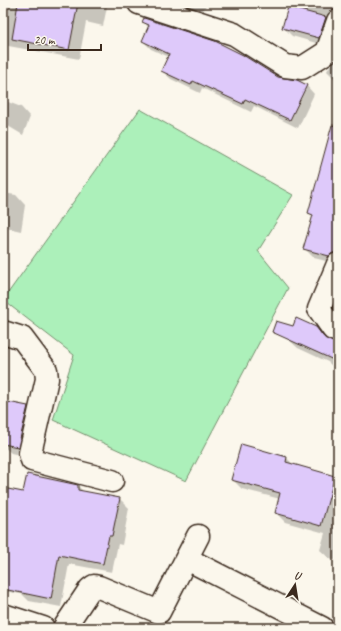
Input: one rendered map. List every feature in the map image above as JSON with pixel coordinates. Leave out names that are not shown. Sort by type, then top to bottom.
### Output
[{"type":"street","points":[[139,3],[234,34],[285,66],[302,68],[327,52],[337,26]]},
{"type":"street","points":[[338,264],[320,309],[333,329],[338,331]]},
{"type":"street","points":[[3,332],[22,338],[46,370],[47,379],[30,453],[32,460],[112,481]]},
{"type":"street","points":[[64,628],[90,589],[94,586],[99,587],[156,620],[198,536]]},
{"type":"street","points":[[187,559],[322,628]]},
{"type":"street","points":[[3,615],[43,628]]},
{"type":"green space","points":[[140,109],[293,195],[258,251],[288,288],[186,481],[53,420],[74,355],[3,300]]},
{"type":"building","points":[[18,3],[78,3],[69,50],[12,39]]},
{"type":"building","points":[[288,7],[326,17],[319,38],[282,28]]},
{"type":"building","points":[[144,18],[215,41],[243,55],[278,77],[297,80],[307,85],[290,120],[245,99],[243,104],[193,81],[191,85],[161,71],[169,54],[142,41],[149,25],[142,22]]},
{"type":"building","points":[[332,125],[338,126],[338,252],[329,256],[303,249],[313,215],[308,213]]},
{"type":"building","points":[[296,318],[316,327],[328,340],[338,343],[338,362],[272,332],[276,321],[293,326]]},
{"type":"building","points":[[8,402],[28,406],[18,447],[3,444],[3,426]]},
{"type":"building","points":[[241,444],[287,457],[286,462],[335,476],[321,526],[275,513],[280,493],[231,480]]},
{"type":"building","points":[[27,474],[78,485],[78,490],[120,498],[112,536],[109,536],[103,564],[59,555],[51,599],[3,589],[3,488],[23,492]]}]
